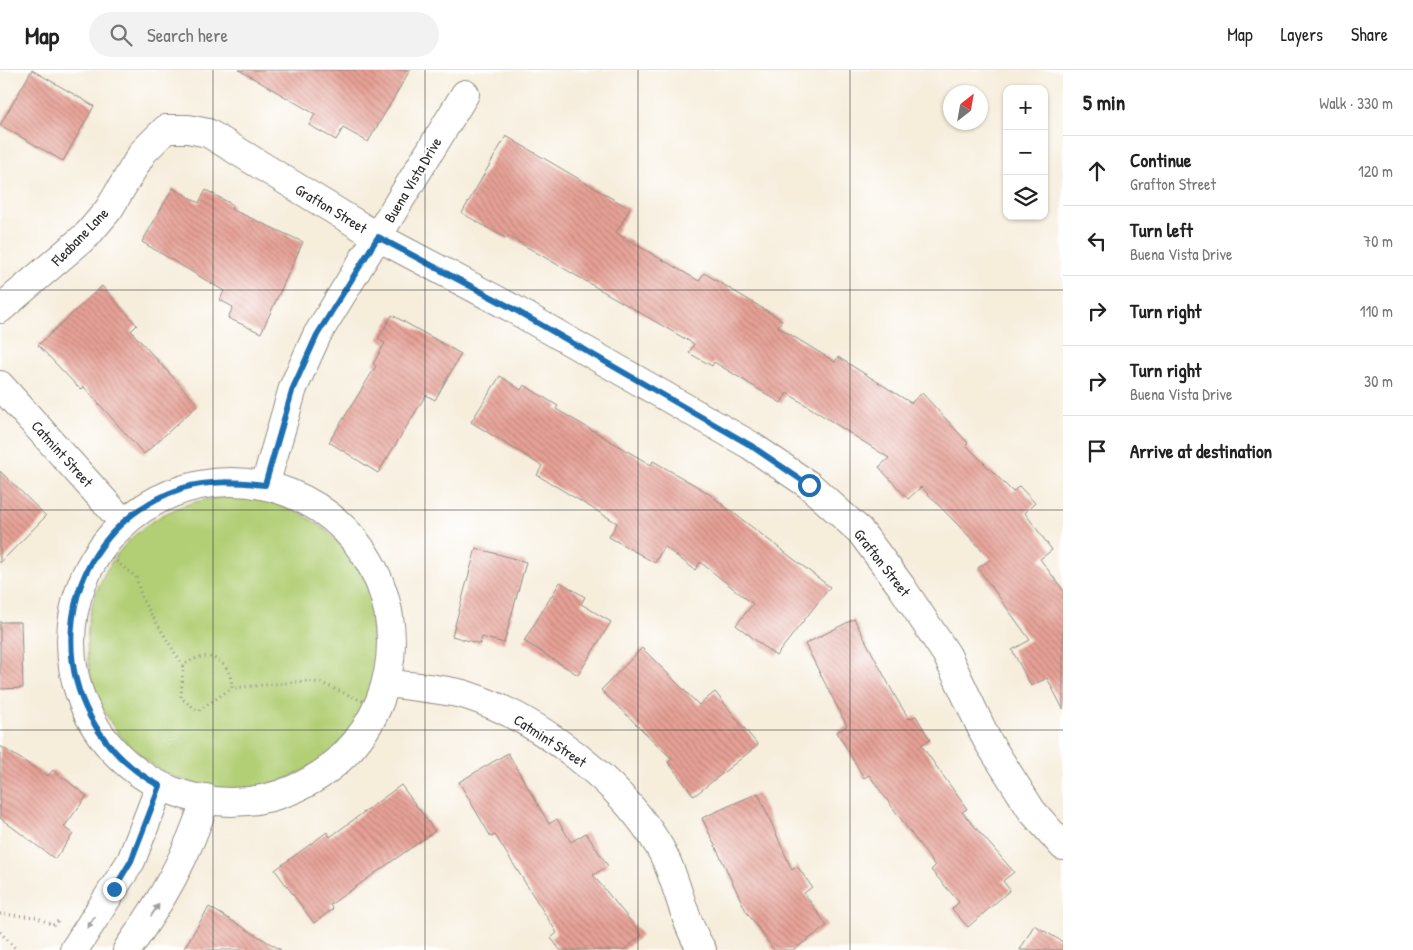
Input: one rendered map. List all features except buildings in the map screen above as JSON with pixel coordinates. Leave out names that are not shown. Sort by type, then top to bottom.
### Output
[{"type":"street","name":"Buena Vista Drive","points":[[265,485],[293,388],[317,335],[465,94]]},
{"type":"street","name":"Grafton Street","points":[[166,129],[188,128],[208,133],[378,237],[510,307],[733,435],[809,485],[860,531],[901,586],[947,655],[987,740],[1032,811],[1063,846]]},
{"type":"street","name":"Fleabane Lane","points":[[0,310],[88,234],[109,209],[143,152],[166,129]]},
{"type":"street","name":"Catmint Street","points":[[0,385],[124,523]]},
{"type":"street","points":[[231,481],[265,485],[320,508],[353,538],[371,564],[388,610],[392,643],[382,695],[367,728],[345,756],[304,786],[275,797],[227,803],[160,786],[145,778],[110,749],[88,717],[73,675],[70,632],[75,599],[86,571],[113,532],[146,505],[184,488],[231,481]]},
{"type":"street","name":"Catmint Street","points":[[382,695],[465,695],[521,720],[580,758],[620,795],[660,848],[702,950]]},
{"type":"street","points":[[74,950],[131,861],[160,786]]},
{"type":"street","points":[[127,950],[175,878],[196,832],[206,798]]},
{"type":"path","points":[[101,549],[136,577],[142,599],[183,666],[181,698],[198,711],[232,688],[307,680],[382,695]]},
{"type":"path","points":[[183,666],[191,660],[205,657],[216,658],[232,676],[232,688]]},
{"type":"path","points":[[0,914],[36,917],[53,925],[64,916],[74,914],[90,924]]},
{"type":"path","points":[[0,932],[17,950]]},
{"type":"green space","points":[[233,497],[261,500],[289,509],[314,522],[336,540],[354,562],[367,587],[376,615],[379,643],[376,671],[367,699],[354,724],[336,746],[314,764],[289,777],[261,786],[233,789],[205,786],[177,777],[152,764],[130,746],[112,724],[99,699],[90,671],[87,643],[90,615],[99,587],[112,562],[130,540],[152,522],[177,509],[205,500]]},
{"type":"route","points":[[114,889],[131,861],[160,786],[145,778],[110,749],[88,717],[73,675],[70,632],[75,599],[86,571],[113,532],[146,505],[184,488],[231,481],[265,485],[293,388],[317,335],[378,237],[510,307],[750,445],[809,485]]}]
